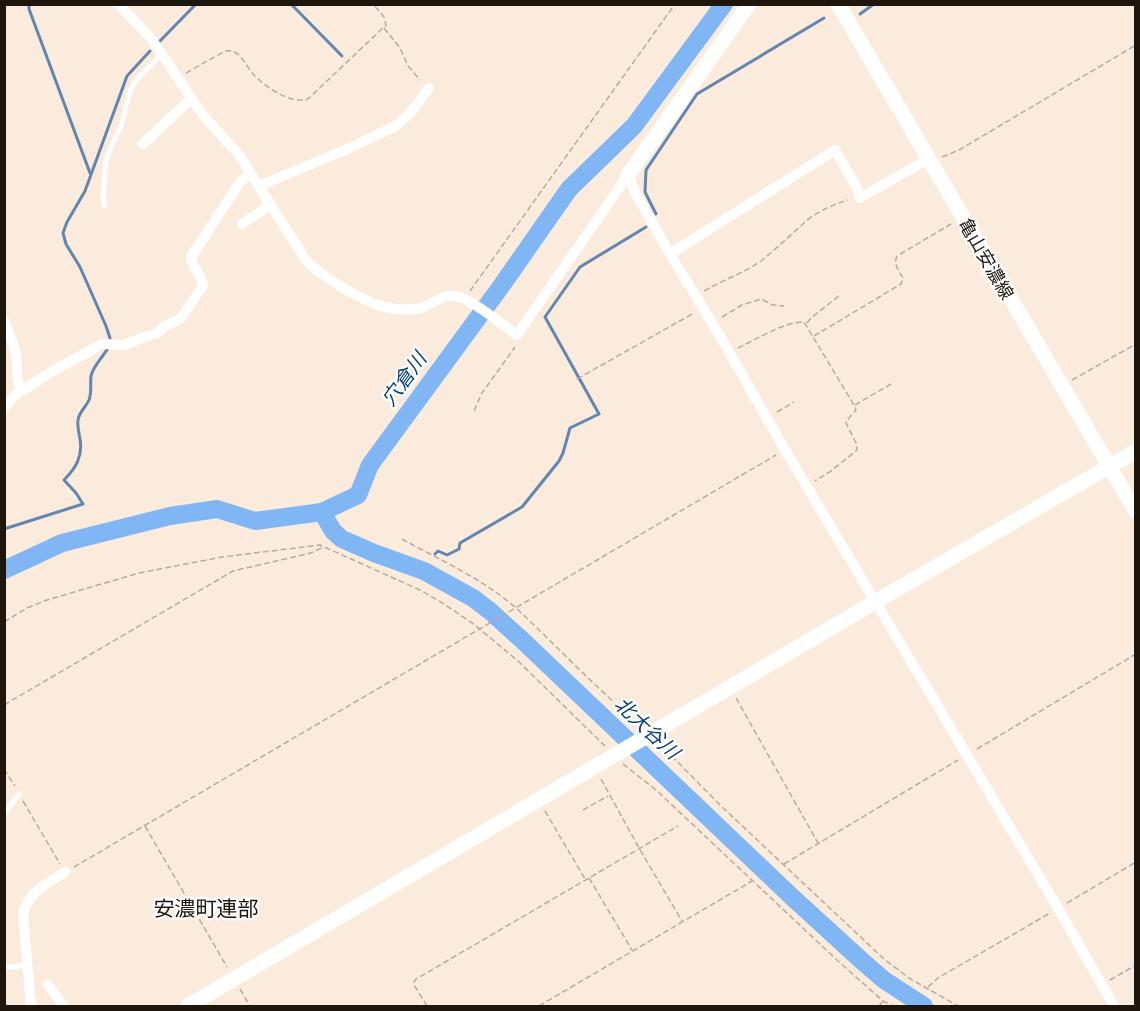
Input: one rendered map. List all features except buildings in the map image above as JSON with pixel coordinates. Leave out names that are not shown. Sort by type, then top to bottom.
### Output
[{"type":"street","points":[[118,4],[151,38],[202,114],[239,155],[312,266],[373,304],[394,309],[419,308],[447,295],[459,296],[517,335],[749,4]]},
{"type":"street","name":"亀山安濃線","points":[[838,4],[1136,512]]},
{"type":"street","points":[[258,185],[345,150],[396,126],[411,112],[429,88]]},
{"type":"street","points":[[143,144],[191,99]]},
{"type":"street","points":[[670,254],[835,150],[857,188],[860,198],[929,160]]},
{"type":"street","points":[[4,408],[20,390],[24,390],[102,344],[124,345],[154,335],[180,319],[203,286],[202,279],[191,262],[191,257],[240,182],[251,174]]},
{"type":"street","points":[[628,175],[636,194],[670,254],[784,450],[967,754],[1114,1006]]},
{"type":"street","points":[[242,224],[270,205]]},
{"type":"street","points":[[4,321],[15,347],[16,377],[20,390]]},
{"type":"street","points":[[188,1006],[1136,451]]},
{"type":"street","points":[[31,1006],[23,914],[25,904],[39,888],[65,872]]},
{"type":"street","points":[[48,985],[64,1006]]},
{"type":"lane","points":[[104,205],[106,160],[121,126],[132,86],[142,71],[162,52]]},
{"type":"lane","points":[[4,814],[20,794]]},
{"type":"lane","points":[[4,967],[26,964]]},
{"type":"path","points":[[178,78],[225,51],[232,50],[266,85],[295,100],[304,101],[312,97],[386,26],[386,20],[373,4]]},
{"type":"path","points":[[466,300],[675,4]]},
{"type":"path","points":[[384,28],[400,48],[412,72],[429,88]]},
{"type":"path","points":[[929,160],[959,150],[1136,45]]},
{"type":"path","points":[[696,297],[722,281],[756,265],[812,217],[838,203],[855,201],[860,198]]},
{"type":"path","points":[[813,337],[901,285],[903,278],[895,264],[897,256],[962,217]]},
{"type":"path","points":[[806,324],[840,295]]},
{"type":"path","points":[[712,323],[755,300],[761,299],[773,305],[784,306]]},
{"type":"path","points":[[577,379],[702,308]]},
{"type":"path","points":[[729,352],[783,326],[797,321],[804,322],[854,405],[856,410],[846,423],[857,450],[831,471],[807,485]]},
{"type":"path","points":[[474,411],[482,393],[516,346],[517,335]]},
{"type":"path","points":[[1061,386],[1136,344]]},
{"type":"path","points":[[854,405],[891,384]]},
{"type":"path","points":[[766,417],[794,402]]},
{"type":"path","points":[[4,769],[65,872],[784,450]]},
{"type":"path","points":[[402,539],[484,584],[515,608],[884,959],[909,978],[958,1006]]},
{"type":"path","points":[[4,622],[27,608],[47,600],[140,573],[222,557],[315,544],[324,546],[420,590],[480,629],[519,662],[615,756],[656,790],[838,961],[884,1001],[893,1006]]},
{"type":"path","points":[[4,705],[234,571],[311,553],[324,546]]},
{"type":"path","points":[[783,864],[1136,654]]},
{"type":"path","points":[[729,688],[818,844]]},
{"type":"path","points":[[594,768],[683,922]]},
{"type":"path","points":[[583,810],[610,795]]},
{"type":"path","points":[[539,800],[585,880]]},
{"type":"path","points":[[145,826],[250,1006]]},
{"type":"path","points":[[427,1006],[414,985],[417,979],[678,826]]},
{"type":"path","points":[[927,988],[938,978],[1136,862]]},
{"type":"path","points":[[589,878],[633,951]]},
{"type":"path","points":[[539,1006],[752,881]]},
{"type":"path","points":[[1102,985],[1136,966]]},
{"type":"path","points":[[879,1006],[884,1001]]},
{"type":"waterway","points":[[29,4],[90,173]]},
{"type":"waterway","points":[[160,41],[196,4]]},
{"type":"waterway","points":[[291,4],[342,56]]},
{"type":"waterway","name":"穴倉川","points":[[4,570],[62,543],[170,516],[217,509],[255,521],[322,512],[358,495],[370,465],[569,189],[634,126],[724,4]]},
{"type":"waterway","points":[[860,14],[874,4]]},
{"type":"waterway","points":[[656,214],[645,192],[646,170],[697,94],[824,18]]},
{"type":"waterway","points":[[110,338],[63,233],[85,191],[127,76],[150,51]]},
{"type":"waterway","points":[[435,554],[438,551],[447,555],[459,549],[460,543],[522,507],[559,461],[570,428],[599,414],[545,317],[580,267],[646,227]]},
{"type":"waterway","points":[[4,529],[83,504],[64,480],[72,471],[79,456],[81,445],[78,420],[90,397],[92,372],[108,348]]},
{"type":"waterway","name":"北大谷川","points":[[322,512],[333,531],[342,539],[424,571],[473,598],[490,611],[861,960],[884,980],[924,1006]]},
{"type":"district","name":"安濃町連部","points":[[206,909]]}]
